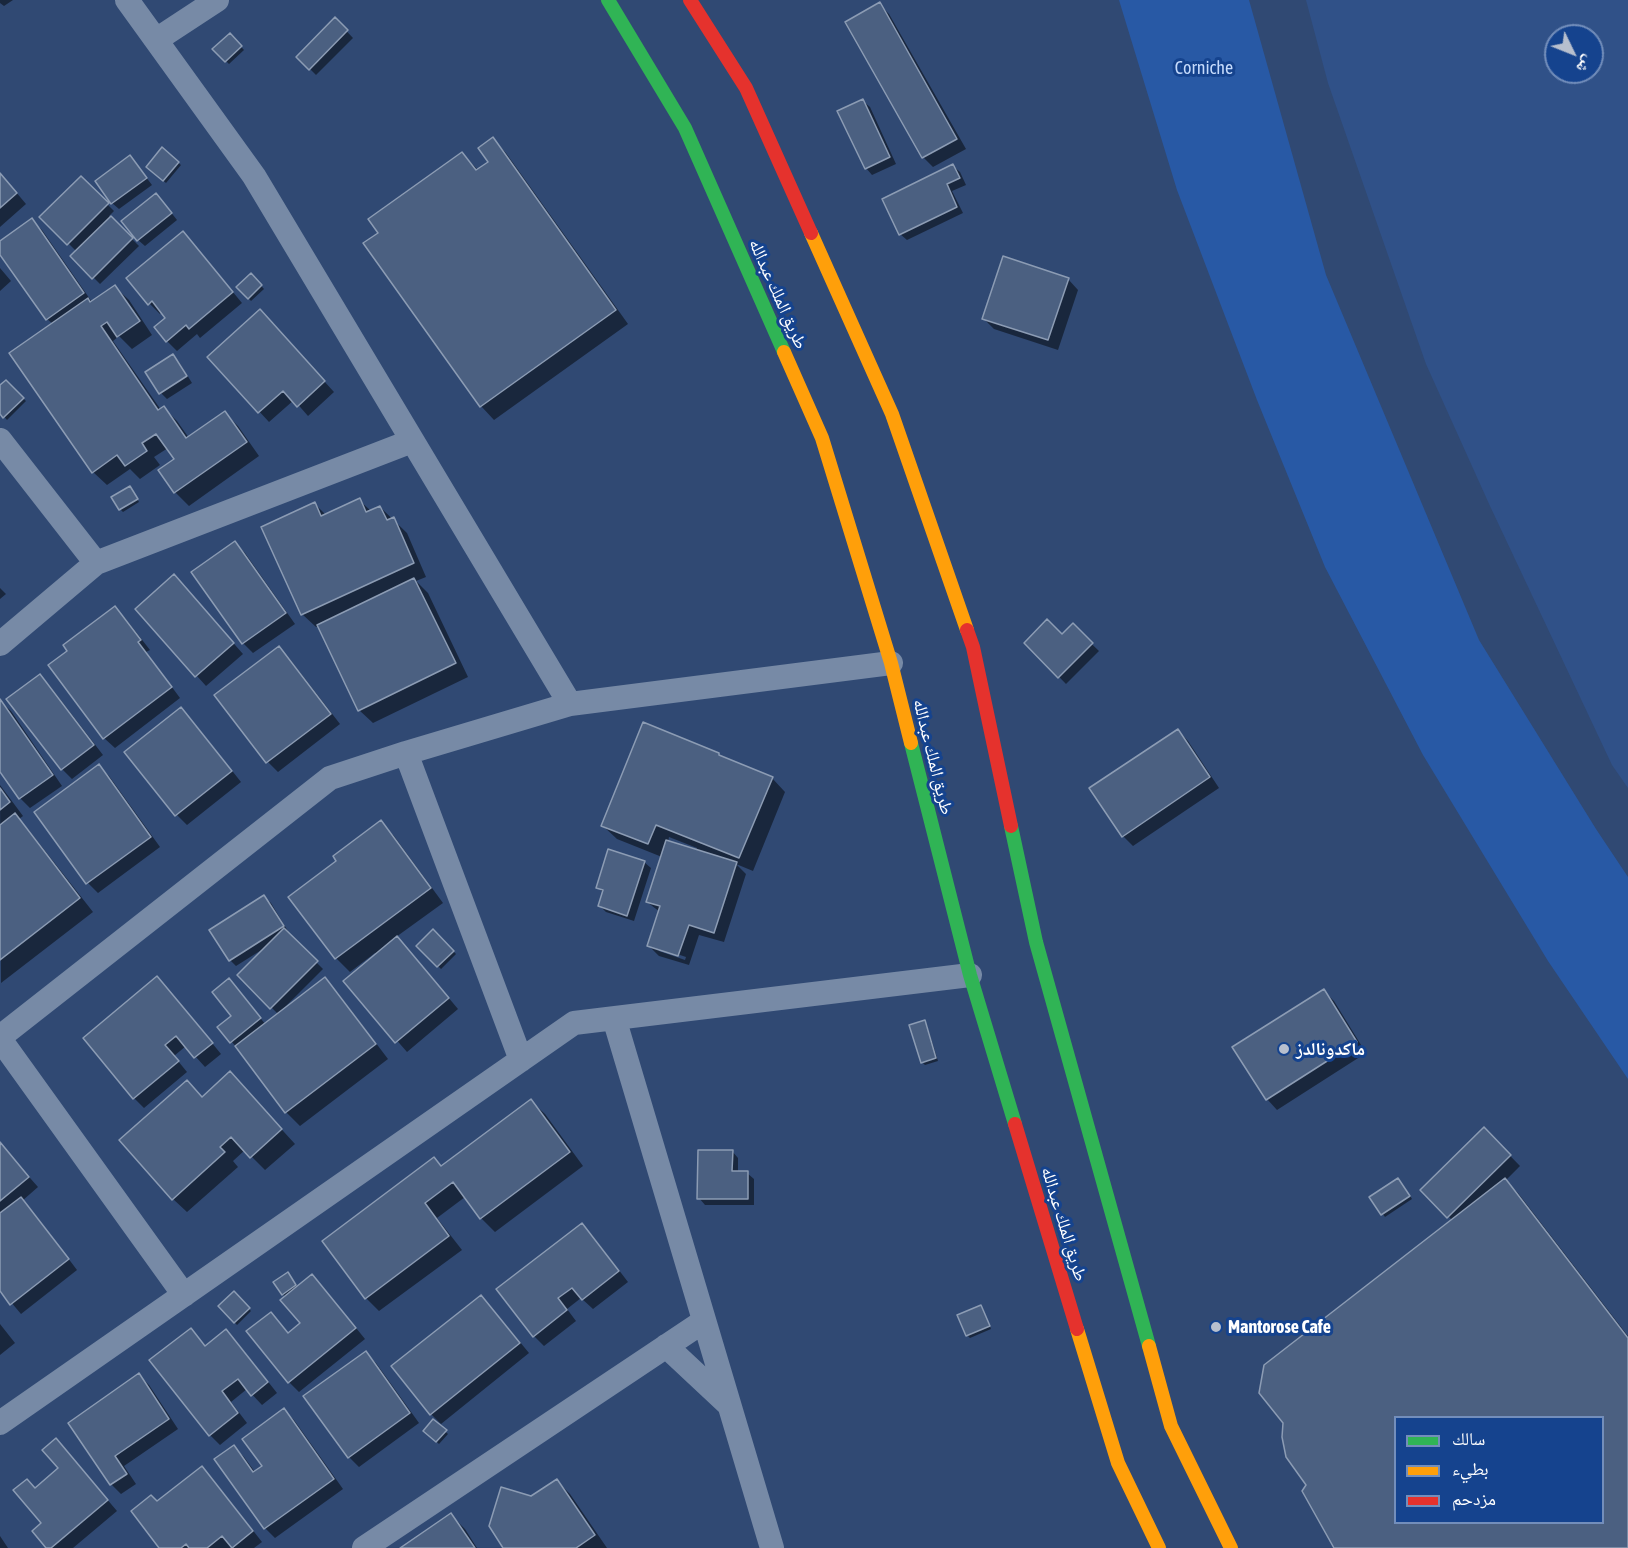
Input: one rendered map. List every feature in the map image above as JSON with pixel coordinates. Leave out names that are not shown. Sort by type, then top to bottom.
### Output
[{"type":"street","points":[[127,0],[254,176],[570,704]]},
{"type":"street","points":[[156,40],[217,0]]},
{"type":"street","name":"طريق الملك عبدالله","points":[[608,0],[684,128],[822,438],[891,663],[970,975],[1118,1462],[1159,1548]]},
{"type":"street","points":[[690,0],[746,88],[892,414],[973,646],[1036,942],[1171,1426],[1231,1548]]},
{"type":"street","points":[[0,440],[96,563]]},
{"type":"street","points":[[0,644],[96,563],[412,441]]},
{"type":"street","points":[[184,1295],[0,1038],[330,778],[570,704],[891,663]]},
{"type":"street","points":[[406,753],[521,1060]]},
{"type":"street","points":[[0,1423],[574,1023],[970,975]]},
{"type":"street","points":[[614,1018],[772,1548]]},
{"type":"street","points":[[364,1548],[704,1321]]},
{"type":"street","points":[[666,1346],[729,1405]]},
{"type":"green space","name":"Corniche","points":[[1119,0],[1249,0],[1326,275],[1479,640],[1628,877],[1628,1079],[1548,961],[1423,755],[1325,567],[1257,400],[1177,190]]},
{"type":"shaded area","points":[[1306,0],[1628,0],[1628,788],[1612,765],[1426,364],[1328,83]]},
{"type":"building","points":[[880,2],[957,139],[922,158],[845,22]]},
{"type":"building","points":[[335,17],[348,30],[309,70],[296,57]]},
{"type":"building","points":[[230,33],[242,46],[225,62],[212,49]]},
{"type":"building","points":[[863,99],[890,157],[865,169],[837,111]]},
{"type":"building","points":[[493,137],[616,310],[480,407],[363,243],[378,233],[368,219],[462,152],[476,170],[488,162],[478,148]]},
{"type":"building","points":[[162,147],[179,162],[163,181],[146,167]]},
{"type":"building","points":[[130,155],[147,178],[111,204],[95,181]]},
{"type":"building","points":[[953,164],[960,178],[947,184],[957,207],[899,235],[882,199]]},
{"type":"building","points":[[0,173],[17,193],[0,208]]},
{"type":"building","points":[[81,176],[109,203],[67,245],[39,217]]},
{"type":"building","points":[[156,193],[172,213],[137,241],[121,221]]},
{"type":"building","points":[[111,216],[133,238],[92,279],[70,256]]},
{"type":"building","points":[[32,218],[84,293],[46,320],[0,255],[0,241]]},
{"type":"building","points":[[183,231],[233,292],[189,329],[186,325],[166,342],[154,327],[165,318],[152,301],[148,305],[126,278]]},
{"type":"building","points":[[1003,256],[1069,278],[1048,340],[982,319]]},
{"type":"building","points":[[251,273],[262,285],[248,299],[236,287]]},
{"type":"building","points":[[115,285],[140,321],[117,337],[107,322],[101,326],[158,410],[164,406],[186,438],[225,411],[247,442],[174,493],[158,470],[174,459],[156,434],[142,443],[147,451],[125,466],[117,455],[92,473],[9,353],[88,298],[90,302]]},
{"type":"building","points":[[260,309],[325,381],[297,407],[283,391],[258,413],[207,357]]},
{"type":"building","points":[[173,354],[187,376],[159,394],[145,372]]},
{"type":"building","points":[[6,380],[24,398],[3,418],[0,414],[0,385]]},
{"type":"building","points":[[130,486],[138,499],[119,510],[111,497]]},
{"type":"building","points":[[360,498],[366,512],[380,506],[387,520],[394,517],[414,563],[301,615],[261,527],[315,502],[321,516]]},
{"type":"building","points":[[235,541],[286,613],[242,644],[191,572]]},
{"type":"building","points":[[174,574],[234,643],[195,677],[135,609]]},
{"type":"building","points":[[414,578],[456,663],[358,711],[317,625]]},
{"type":"building","points":[[115,606],[141,640],[138,642],[172,687],[103,739],[48,665],[67,651],[63,645]]},
{"type":"building","points":[[1047,619],[1062,634],[1073,623],[1093,643],[1058,678],[1024,643]]},
{"type":"building","points":[[279,646],[331,714],[266,763],[214,695]]},
{"type":"building","points":[[40,674],[94,745],[61,770],[6,699]]},
{"type":"building","points":[[0,699],[53,775],[19,799],[0,772]]},
{"type":"building","points":[[181,707],[232,771],[175,816],[124,752]]},
{"type":"building","points":[[643,722],[773,777],[739,858],[656,825],[648,844],[601,826]]},
{"type":"building","points":[[1178,729],[1210,777],[1122,837],[1089,788]]},
{"type":"building","points":[[99,764],[151,837],[86,884],[34,812]]},
{"type":"building","points":[[0,788],[10,802],[0,810]]},
{"type":"building","points":[[15,813],[80,898],[0,960],[0,825]]},
{"type":"building","points":[[381,820],[431,888],[335,959],[288,897],[336,861],[333,856]]},
{"type":"building","points":[[666,840],[737,862],[714,933],[689,925],[678,956],[647,946],[660,906],[646,902]]},
{"type":"building","points":[[608,849],[645,861],[627,916],[598,906],[603,890],[596,888]]},
{"type":"building","points":[[264,895],[284,926],[229,961],[209,930]]},
{"type":"building","points":[[284,928],[318,961],[270,1009],[237,975]]},
{"type":"building","points":[[433,929],[454,951],[437,967],[416,946]]},
{"type":"building","points":[[397,936],[449,998],[395,1043],[343,981]]},
{"type":"building","points":[[157,976],[213,1043],[194,1058],[176,1036],[165,1045],[179,1061],[133,1099],[83,1038]]},
{"type":"building","points":[[325,977],[376,1044],[285,1113],[235,1046]]},
{"type":"building","points":[[229,978],[261,1018],[230,1043],[217,1027],[231,1016],[212,992]]},
{"type":"building","points":[[1324,989],[1357,1042],[1266,1100],[1232,1047]]},
{"type":"building","points":[[925,1020],[936,1058],[921,1063],[909,1025]]},
{"type":"building","points":[[230,1071],[282,1129],[250,1158],[231,1137],[220,1147],[225,1152],[172,1200],[119,1140],[187,1080],[202,1097]]},
{"type":"building","points":[[531,1099],[570,1152],[480,1219],[453,1182],[425,1203],[449,1236],[365,1299],[322,1241],[434,1157],[441,1166]]},
{"type":"building","points":[[1484,1127],[1511,1155],[1447,1218],[1420,1190]]},
{"type":"building","points":[[0,1142],[29,1177],[0,1201]]},
{"type":"building","points":[[698,1150],[733,1150],[732,1171],[748,1171],[748,1199],[697,1199]]},
{"type":"building","points":[[1398,1178],[1410,1196],[1381,1215],[1369,1197]]},
{"type":"building","points":[[1505,1178],[1628,1338],[1628,1548],[1334,1548],[1302,1491],[1306,1485],[1286,1457],[1282,1437],[1283,1423],[1259,1393],[1264,1365]]},
{"type":"building","points":[[21,1197],[69,1259],[10,1305],[0,1291],[0,1213]]},
{"type":"building","points":[[582,1223],[619,1271],[582,1300],[572,1288],[558,1298],[567,1310],[533,1337],[496,1289]]},
{"type":"building","points":[[288,1272],[296,1285],[282,1295],[273,1282]]},
{"type":"building","points":[[312,1274],[356,1328],[288,1383],[246,1331],[271,1312],[288,1333],[300,1323],[280,1300]]},
{"type":"building","points":[[234,1291],[250,1308],[234,1323],[218,1306]]},
{"type":"building","points":[[481,1295],[520,1343],[430,1415],[391,1366]]},
{"type":"building","points":[[981,1305],[990,1326],[966,1336],[957,1315]]},
{"type":"building","points":[[191,1328],[205,1346],[226,1329],[268,1382],[251,1396],[238,1379],[222,1391],[238,1413],[209,1436],[149,1360]]},
{"type":"building","points":[[366,1351],[410,1413],[348,1458],[303,1396]]},
{"type":"building","points":[[139,1373],[169,1419],[115,1456],[127,1474],[110,1485],[68,1423]]},
{"type":"building","points":[[284,1408],[334,1479],[264,1529],[214,1459],[234,1445],[253,1472],[262,1466],[242,1439]]},
{"type":"building","points":[[433,1419],[447,1430],[436,1442],[423,1431]]},
{"type":"building","points":[[56,1438],[108,1500],[51,1548],[46,1548],[32,1531],[41,1523],[13,1490],[27,1479],[35,1488],[58,1468],[42,1450]]},
{"type":"building","points":[[202,1466],[253,1531],[232,1548],[222,1536],[207,1548],[189,1548],[186,1544],[181,1548],[159,1548],[131,1511],[151,1495],[157,1501]]},
{"type":"building","points":[[557,1479],[595,1535],[576,1548],[503,1548],[489,1526],[501,1487],[531,1496]]},
{"type":"building","points":[[451,1513],[475,1548],[400,1548]]},
{"type":"traffic: fast","points":[[608,0],[685,128],[784,352]]},
{"type":"traffic: fast","points":[[911,743],[970,975],[1015,1124]]},
{"type":"traffic: fast","points":[[1011,826],[1036,942],[1149,1346]]},
{"type":"traffic: slow","points":[[811,233],[892,414],[967,630]]},
{"type":"traffic: slow","points":[[784,352],[822,438],[891,663],[911,743]]},
{"type":"traffic: slow","points":[[1077,1329],[1118,1463],[1159,1548]]},
{"type":"traffic: slow","points":[[1149,1346],[1171,1426],[1231,1548]]},
{"type":"traffic: jam","points":[[690,0],[746,88],[811,233]]},
{"type":"traffic: jam","points":[[967,630],[973,647],[1011,826]]},
{"type":"traffic: jam","points":[[1015,1124],[1077,1329]]},
{"type":"place","name":"ماكدونالدز","points":[[1284,1049]]},
{"type":"place","name":"Mantorose Cafe","points":[[1216,1327]]}]
